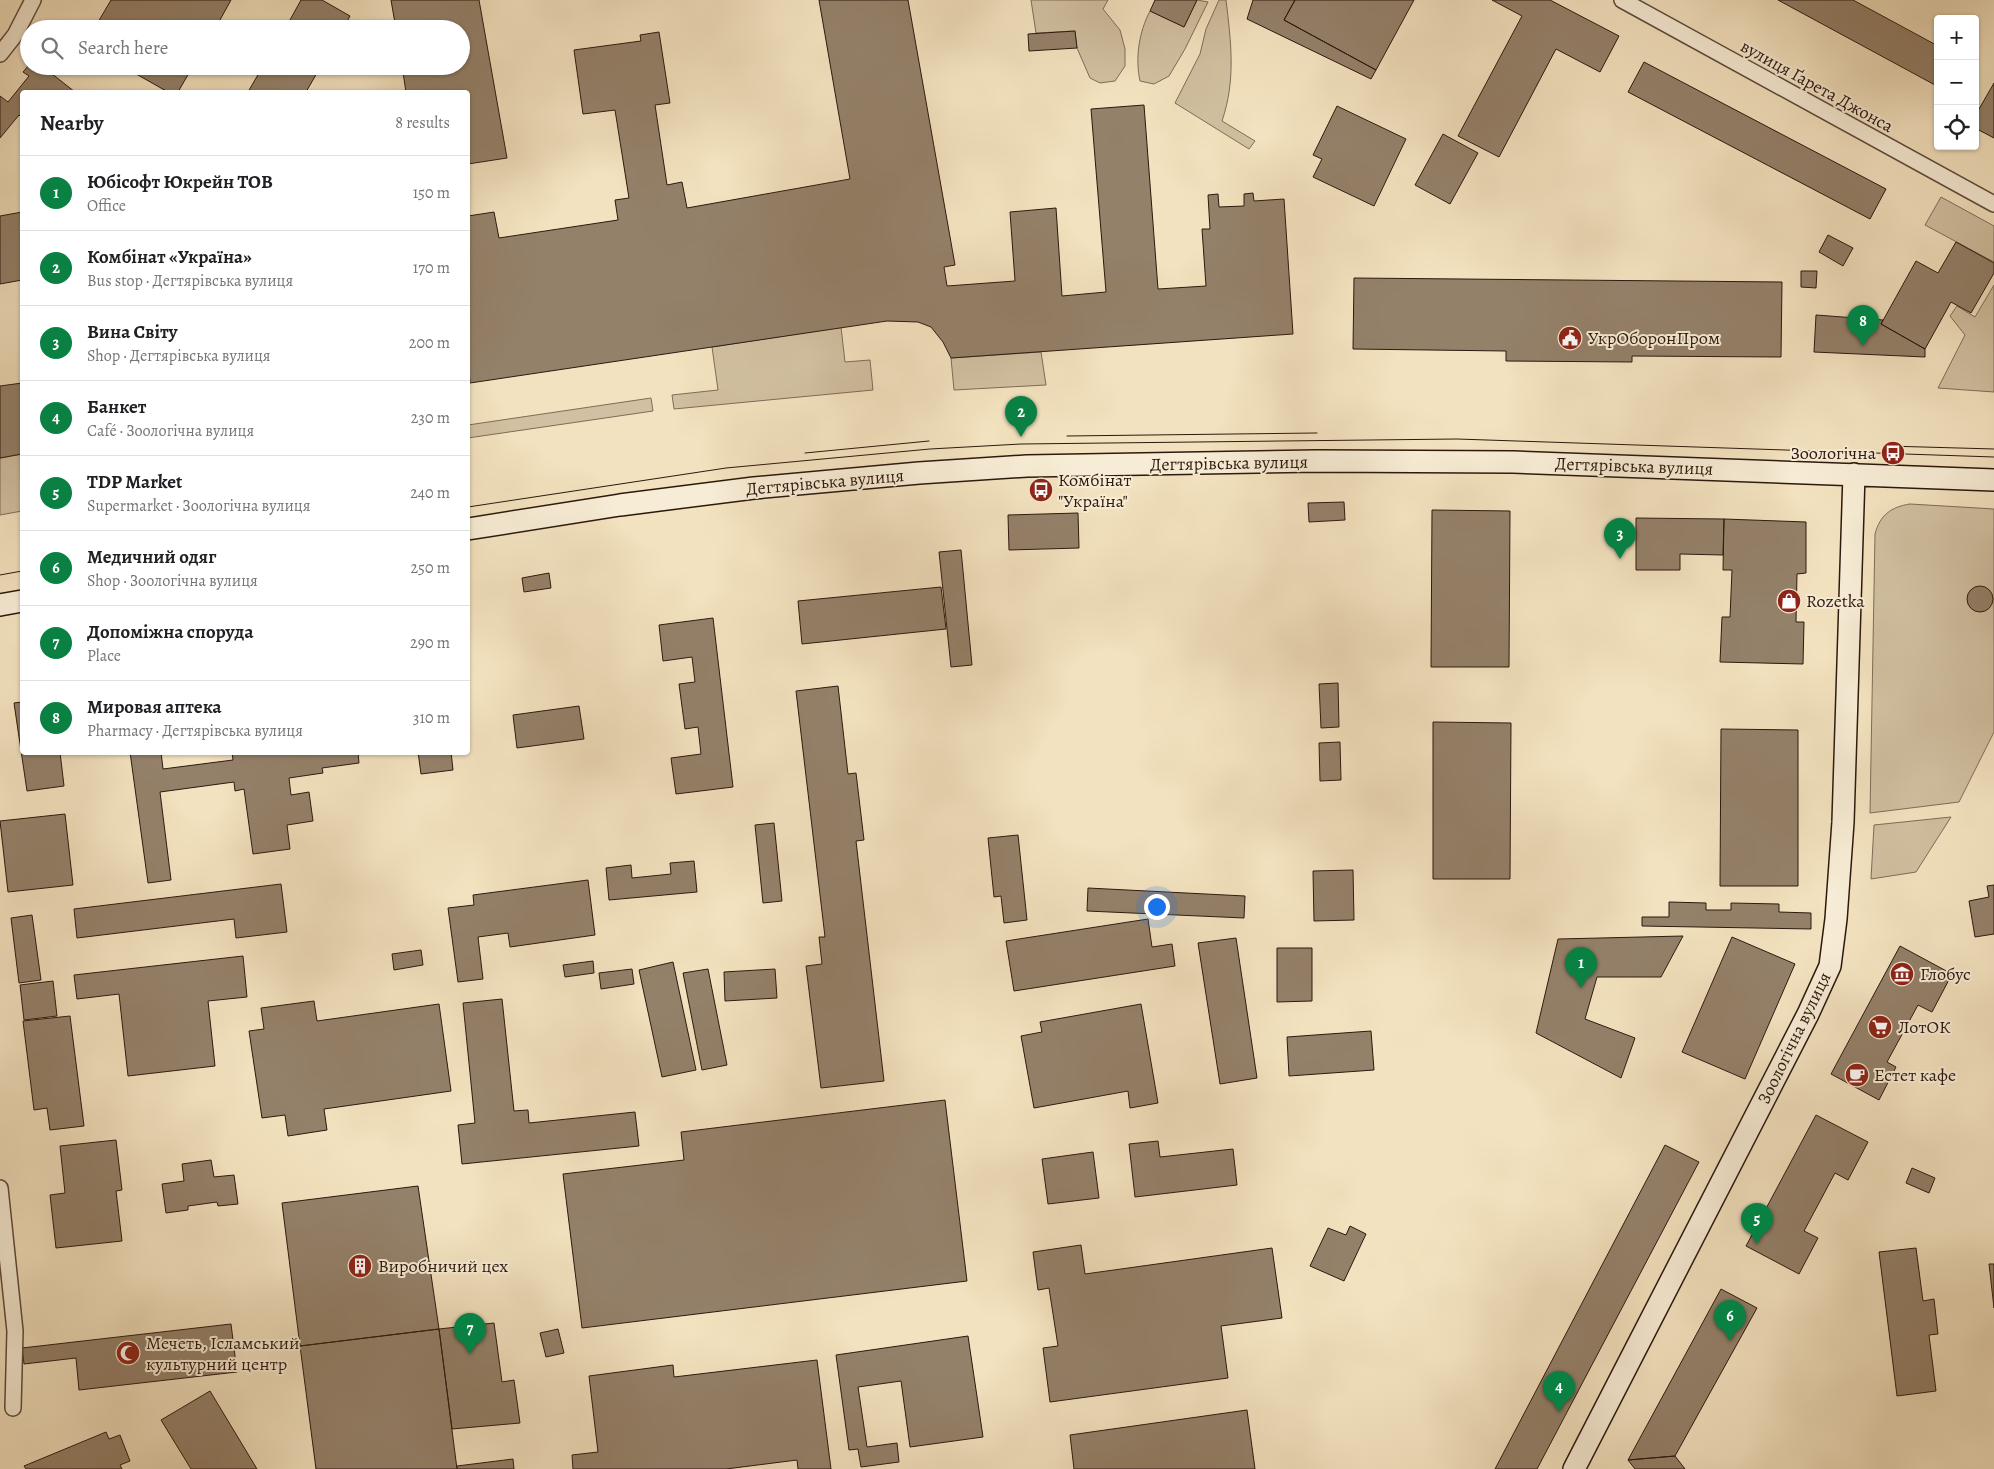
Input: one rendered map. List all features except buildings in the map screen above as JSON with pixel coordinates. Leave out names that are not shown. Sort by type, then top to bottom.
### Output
[{"type":"main road","name":"Дегтярівська вулиця","points":[[470,529],[620,505],[754,488],[919,472],[1028,466],[1318,461],[1513,462],[1994,480]]},
{"type":"main road","name":"Зоологічна вулиця","points":[[1574,1469],[1808,1014],[1830,966],[1836,919],[1843,822],[1854,474]]},
{"type":"main road","points":[[0,605],[20,601]]},
{"type":"street","points":[[23,20],[33,0]]},
{"type":"street","name":"вулиця Ґарета Джонса","points":[[1622,0],[1994,204]]},
{"type":"street","points":[[0,54],[15,36],[20,26]]},
{"type":"street","points":[[0,1188],[15,1331],[13,1408]]},
{"type":"shaded area","points":[[1031,0],[1108,0],[1103,9],[1120,30],[1125,49],[1125,66],[1115,81],[1100,83],[1090,78],[1077,48],[1075,31],[1036,33]]},
{"type":"shaded area","points":[[1197,0],[1208,2],[1185,49],[1169,76],[1154,84],[1140,81],[1139,45],[1150,11],[1184,27]]},
{"type":"shaded area","points":[[1219,0],[1226,0],[1231,61],[1229,91],[1222,121],[1255,141],[1249,149],[1175,103],[1200,54],[1206,29]]},
{"type":"shaded area","points":[[1941,197],[1994,226],[1994,262],[1925,225]]},
{"type":"shaded area","points":[[1994,285],[1994,392],[1938,388],[1965,335],[1950,316],[1957,306],[1975,317]]},
{"type":"shaded area","points":[[841,327],[845,362],[870,360],[873,390],[674,409],[672,395],[718,390],[712,347]]},
{"type":"shaded area","points":[[1041,352],[1046,385],[954,390],[951,358]]},
{"type":"shaded area","points":[[651,398],[653,411],[470,438],[470,425]]},
{"type":"shaded area","points":[[20,454],[20,511],[0,515],[0,458]]},
{"type":"shaded area","points":[[1910,504],[1994,509],[1994,732],[1959,802],[1870,813],[1875,534],[1877,527],[1887,513],[1897,507]]},
{"type":"shaded area","points":[[1951,817],[1916,872],[1871,879],[1874,825]]},
{"type":"tram line","points":[[1067,436],[1317,433]]},
{"type":"tram line","points":[[470,507],[726,468],[930,449],[1021,444],[1457,439],[1994,457]]},
{"type":"tram line","points":[[805,453],[929,441]]},
{"type":"tram line","points":[[1887,446],[1994,449]]},
{"type":"tram line","points":[[0,575],[20,571]]},
{"type":"place","name":"УкрОборонПром","points":[[1570,338]]},
{"type":"place","name":"Мировая аптека","points":[[1863,346]]},
{"type":"place","name":"Комбінат «Україна»","points":[[1021,437]]},
{"type":"place","name":"Зоологічна","points":[[1893,453]]},
{"type":"place","name":"Комбінат \"Україна\"","points":[[1041,490]]},
{"type":"place","name":"Вина Світу","points":[[1620,559]]},
{"type":"place","name":"Rozetka","points":[[1789,601]]},
{"type":"place","name":"Глобус","points":[[1902,974]]},
{"type":"place","name":"Юбісофт Юкрейн ТОВ","points":[[1581,988]]},
{"type":"place","name":"ЛотОК","points":[[1880,1027]]},
{"type":"place","name":"Естет кафе","points":[[1857,1075]]},
{"type":"place","name":"TDP Market","points":[[1757,1244]]},
{"type":"place","name":"Виробничий цех","points":[[360,1266]]},
{"type":"place","name":"Медичний одяг","points":[[1730,1341]]},
{"type":"place","name":"Мечеть, Ісламський культурний центр","points":[[128,1353]]},
{"type":"place","name":"Допоміжна споруда","points":[[470,1354]]},
{"type":"place","name":"Банкет","points":[[1559,1412]]}]
